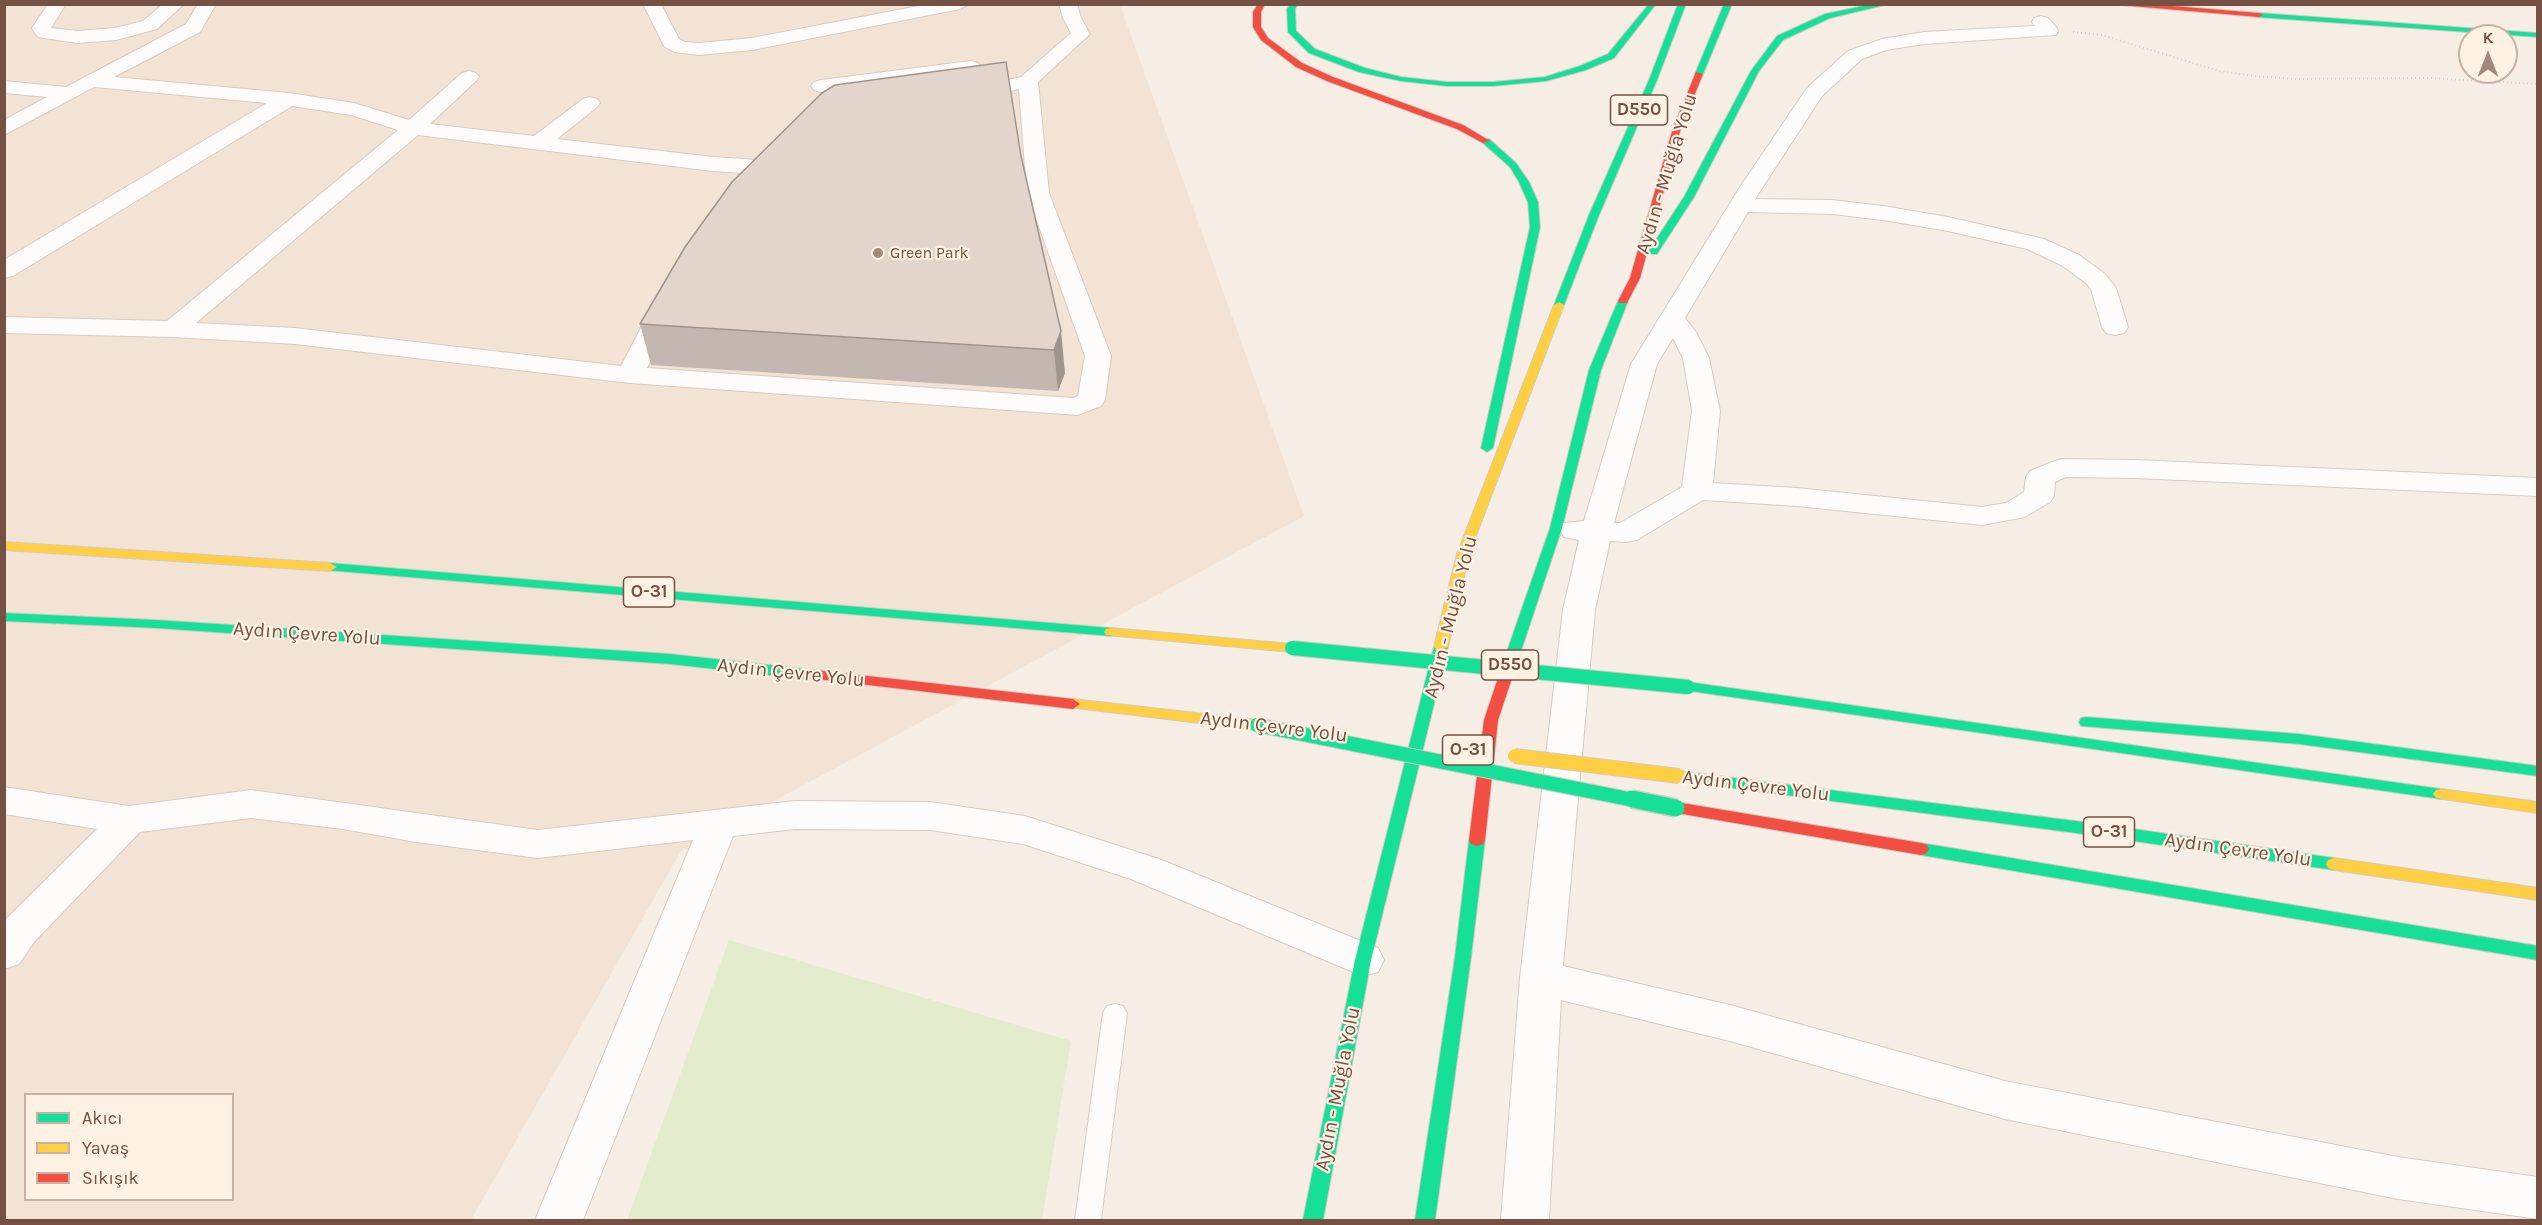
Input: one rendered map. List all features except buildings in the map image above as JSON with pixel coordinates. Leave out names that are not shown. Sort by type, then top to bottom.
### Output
[{"type":"highway","points":[[1262,4],[1257,12],[1257,27],[1265,40],[1281,53],[1299,65],[1330,79],[1417,109],[1460,127],[1492,145],[1513,165],[1533,202],[1535,227],[1463,554]]},
{"type":"highway","points":[[1295,4],[1291,9],[1292,32],[1312,51],[1362,70],[1401,79],[1447,84],[1493,84],[1546,79],[1583,68],[1611,56],[1653,4]]},
{"type":"highway","name":"Aydın - Muğla Yolu","points":[[1313,1221],[1363,960],[1427,709],[1463,554],[1594,215],[1653,80],[1682,4]]},
{"type":"highway","name":"Aydın - Muğla Yolu","points":[[1425,1221],[1463,957],[1491,720],[1556,528],[1594,370],[1619,309],[1635,278],[1677,128],[1728,4]]},
{"type":"highway","points":[[1635,278],[1689,197],[1755,71],[1780,38],[1828,16],[1886,4]]},
{"type":"highway","points":[[2094,4],[2538,35]]},
{"type":"highway","points":[[2111,4],[2141,7]]},
{"type":"highway","points":[[2266,4],[2538,23]]},
{"type":"highway","name":"O-31","points":[[4,546],[243,560],[602,588],[1292,648],[1688,687],[2538,808]]},
{"type":"highway","name":"Aydın Çevre Yolu","points":[[4,617],[168,625],[670,659],[1433,746]]},
{"type":"highway","points":[[1785,699],[1976,714]]},
{"type":"highway","points":[[2072,721],[2299,739],[2538,771]]},
{"type":"highway","points":[[1257,725],[1676,808],[2538,953]]},
{"type":"highway","name":"Aydın Çevre Yolu","points":[[1468,750],[2099,830],[2538,894]]},
{"type":"street","points":[[57,4],[41,28],[45,33],[77,37],[116,34],[150,25],[175,4]]},
{"type":"street","points":[[4,129],[15,116],[69,93],[193,28],[207,4]]},
{"type":"street","points":[[653,5],[671,42],[681,48],[699,49],[752,44],[960,4]]},
{"type":"street","points":[[983,90],[1051,62],[1081,34],[1068,4]]},
{"type":"street","points":[[1525,1221],[1540,978],[1579,610],[1596,533],[1644,364],[1741,204],[1814,92],[1855,55],[1882,45],[1924,38],[2045,26]]},
{"type":"street","points":[[821,86],[990,65]]},
{"type":"street","points":[[4,325],[173,329],[295,336],[630,375],[1078,407],[1091,400],[1098,356],[1038,193],[1026,71]]},
{"type":"street","points":[[173,329],[413,128],[469,77]]},
{"type":"street","points":[[91,81],[289,99],[354,109],[413,128],[713,164],[780,160],[755,184]]},
{"type":"street","points":[[4,87],[69,93]]},
{"type":"street","points":[[4,271],[289,99]]},
{"type":"street","points":[[540,142],[590,104]]},
{"type":"street","points":[[1741,204],[1766,207],[1832,207],[1883,213],[1958,226],[2035,244],[2070,260],[2095,278],[2103,288],[2115,327]]},
{"type":"street","points":[[630,375],[677,283]]},
{"type":"street","points":[[1672,319],[1683,332],[1696,358],[1706,411],[1697,491]]},
{"type":"street","points":[[1556,528],[1596,533],[1626,533],[1697,491],[1797,497],[1982,516],[2013,511],[2039,496],[2041,477],[2062,468],[2135,469],[2538,487]]},
{"type":"street","points":[[4,800],[129,820],[250,804],[343,815],[416,828],[538,844],[795,815],[930,816],[1025,830],[1145,869],[1363,960]]},
{"type":"street","points":[[4,953],[20,931],[129,820]]},
{"type":"street","points":[[558,1221],[719,824]]},
{"type":"street","points":[[1540,978],[1730,1023],[2005,1100],[2398,1178],[2538,1198]]},
{"type":"lane","points":[[1088,1221],[1115,1013]]},
{"type":"path","points":[[2045,26],[2102,35],[2219,71],[2254,76],[2295,79],[2430,78],[2538,84]]},
{"type":"shaded area","points":[[5,5],[1120,5],[1304,516],[681,851],[471,1220],[5,1220]]},
{"type":"green space","points":[[729,940],[1071,1041],[1042,1220],[627,1220]]},
{"type":"traffic: fast","points":[[1295,4],[1291,9],[1292,32],[1312,51],[1362,70],[1401,79],[1447,84],[1493,84],[1546,79],[1583,68],[1611,56],[1653,4]]},
{"type":"traffic: fast","points":[[1559,305],[1594,215],[1653,80],[1682,4]]},
{"type":"traffic: fast","points":[[1699,74],[1728,4]]},
{"type":"traffic: fast","points":[[1653,252],[1689,197],[1755,71],[1780,38],[1828,16],[1886,4]]},
{"type":"traffic: fast","points":[[2259,15],[2538,35]]},
{"type":"traffic: fast","points":[[1486,141],[1513,165],[1524,182],[1533,202],[1535,227],[1487,448]]},
{"type":"traffic: fast","points":[[1512,657],[1556,528],[1595,370],[1623,301]]},
{"type":"traffic: fast","points":[[330,567],[1111,632]]},
{"type":"traffic: fast","points":[[4,617],[156,624],[670,659],[805,674]]},
{"type":"traffic: fast","points":[[1313,1220],[1363,960],[1441,647]]},
{"type":"traffic: fast","points":[[1292,648],[1688,687]]},
{"type":"traffic: fast","points":[[1688,687],[2441,794]]},
{"type":"traffic: fast","points":[[2086,722],[2299,739],[2538,771]]},
{"type":"traffic: fast","points":[[1257,725],[1676,808]]},
{"type":"traffic: fast","points":[[1679,776],[2099,830],[2334,864]]},
{"type":"traffic: fast","points":[[1425,1220],[1463,957],[1477,840]]},
{"type":"traffic: fast","points":[[1921,849],[2538,953]]},
{"type":"traffic: slow","points":[[1441,647],[1463,554],[1559,305]]},
{"type":"traffic: slow","points":[[4,546],[330,567]]},
{"type":"traffic: slow","points":[[1111,632],[1292,648]]},
{"type":"traffic: slow","points":[[1073,704],[1257,725]]},
{"type":"traffic: slow","points":[[1515,756],[1679,776]]},
{"type":"traffic: slow","points":[[2441,794],[2538,808]]},
{"type":"traffic: slow","points":[[2334,864],[2538,894]]},
{"type":"traffic: jam","points":[[1262,4],[1257,12],[1257,27],[1265,40],[1299,65],[1330,79],[1460,127],[1486,141]]},
{"type":"traffic: jam","points":[[2111,4],[2259,15]]},
{"type":"traffic: jam","points":[[1623,301],[1635,278],[1677,128],[1699,74]]},
{"type":"traffic: jam","points":[[1477,840],[1491,720],[1512,657]]},
{"type":"traffic: jam","points":[[805,674],[1073,704]]},
{"type":"traffic: jam","points":[[1676,808],[1921,849]]},
{"type":"place","name":"Green Park","points":[[878,253]]}]
